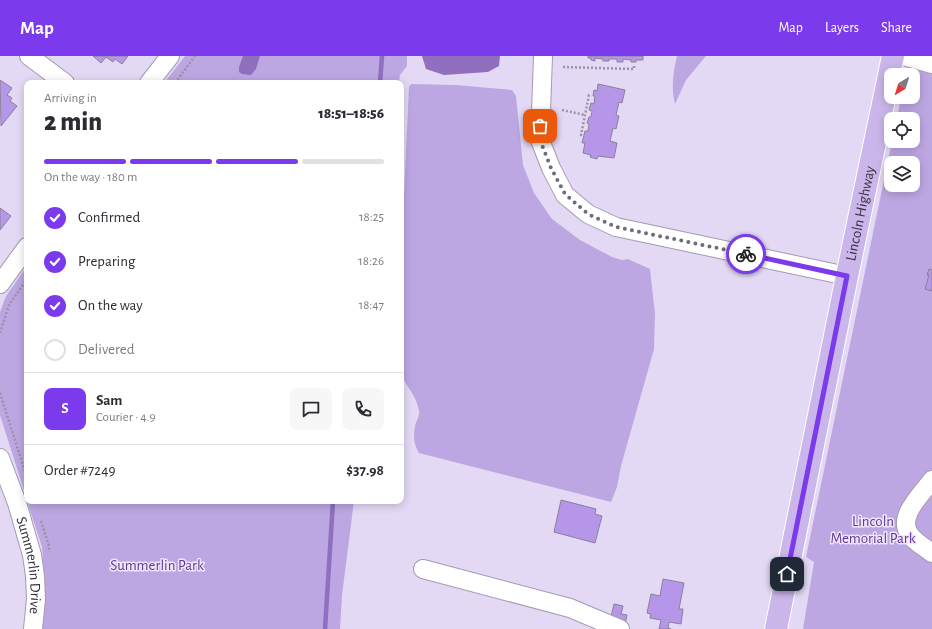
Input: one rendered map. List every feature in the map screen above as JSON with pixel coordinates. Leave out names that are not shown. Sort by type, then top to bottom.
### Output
[{"type":"main road","name":"Lincoln Highway","points":[[776,629],[893,56]]},
{"type":"street","points":[[29,56],[61,80]]},
{"type":"street","points":[[151,80],[170,56]]},
{"type":"street","points":[[544,56],[540,140],[551,168],[565,194],[588,214],[616,227],[847,276]]},
{"type":"street","points":[[904,56],[932,64]]},
{"type":"street","points":[[0,284],[24,251]]},
{"type":"street","name":"Summerlin Drive","points":[[0,458],[17,502],[32,555],[36,599],[33,629]]},
{"type":"street","points":[[932,480],[909,511],[905,522],[908,533],[932,553]]},
{"type":"street","points":[[423,569],[570,608],[620,629]]},
{"type":"path","points":[[177,80],[195,56]]},
{"type":"path","points":[[563,67],[634,68],[634,65]]},
{"type":"path","points":[[582,135],[589,95],[591,95]]},
{"type":"path","points":[[562,110],[585,115]]},
{"type":"path","points":[[0,333],[9,305],[24,283]]},
{"type":"path","points":[[0,393],[24,469]]},
{"type":"green space","points":[[185,56],[407,56],[407,66],[400,75],[399,80],[166,80]]},
{"type":"green space","points":[[677,56],[706,56],[686,80],[675,104],[673,80]]},
{"type":"green space","name":"Lincoln Memorial Park","points":[[910,56],[932,56],[932,629],[803,629],[814,562],[806,557],[884,180],[884,192],[920,192],[920,156],[889,156],[891,148],[920,148],[920,112],[898,112],[900,104],[920,104],[920,68],[907,68]]},
{"type":"green space","points":[[411,84],[456,85],[512,90],[516,96],[523,165],[534,193],[552,219],[580,240],[612,257],[622,260],[628,259],[650,269],[655,314],[654,349],[621,466],[617,487],[611,502],[419,453],[417,450],[414,440],[414,433],[419,411],[414,397],[404,380],[404,195],[409,87]]},
{"type":"green space","points":[[24,270],[24,491],[0,415],[0,312],[6,296]]},
{"type":"green space","name":"Summerlin Park","points":[[28,504],[354,504],[342,595],[340,629],[42,629],[45,589],[42,547]]},
{"type":"shaded area","points":[[243,56],[260,56],[256,69],[251,75],[242,74],[239,72],[239,67]]},
{"type":"shaded area","points":[[422,56],[500,56],[499,66],[488,72],[444,75],[426,69]]},
{"type":"building","points":[[93,56],[128,56],[122,64],[115,59],[113,62],[106,57],[101,63]]},
{"type":"building","points":[[588,56],[643,56],[643,60],[631,62],[631,60],[623,59],[623,62],[617,62],[617,59],[603,61],[603,59],[595,58],[595,61],[588,58]]},
{"type":"building","points":[[0,80],[12,88],[7,95],[12,98],[10,101],[17,106],[1,126]]},
{"type":"building","points":[[598,84],[625,90],[622,103],[619,102],[616,115],[619,116],[616,129],[613,128],[610,141],[617,143],[614,158],[598,156],[597,159],[590,157],[591,155],[583,153],[585,143],[582,143],[585,131],[588,131],[589,124],[587,123],[589,117],[591,117],[592,111],[589,110],[591,103],[594,104],[594,90],[597,91]]},
{"type":"building","points":[[0,208],[11,216],[0,230]]},
{"type":"building","points":[[929,269],[932,270],[932,291],[925,289]]},
{"type":"building","points":[[561,500],[596,509],[595,514],[602,516],[595,543],[554,532]]},
{"type":"building","points":[[663,579],[684,583],[679,609],[683,609],[681,624],[669,622],[668,628],[671,629],[659,629],[661,620],[650,618],[651,614],[647,613],[651,594],[660,596]]},
{"type":"building","points":[[614,604],[623,606],[621,614],[627,615],[625,625],[610,621]]},
{"type":"waterway","points":[[380,80],[382,56]]},
{"type":"waterway","points":[[325,629],[333,504]]},
{"type":"way so far","points":[[540,126],[540,140],[551,168],[565,194],[588,214],[616,227],[746,254]]},
{"type":"route","points":[[746,254],[847,276],[787,574]]}]
